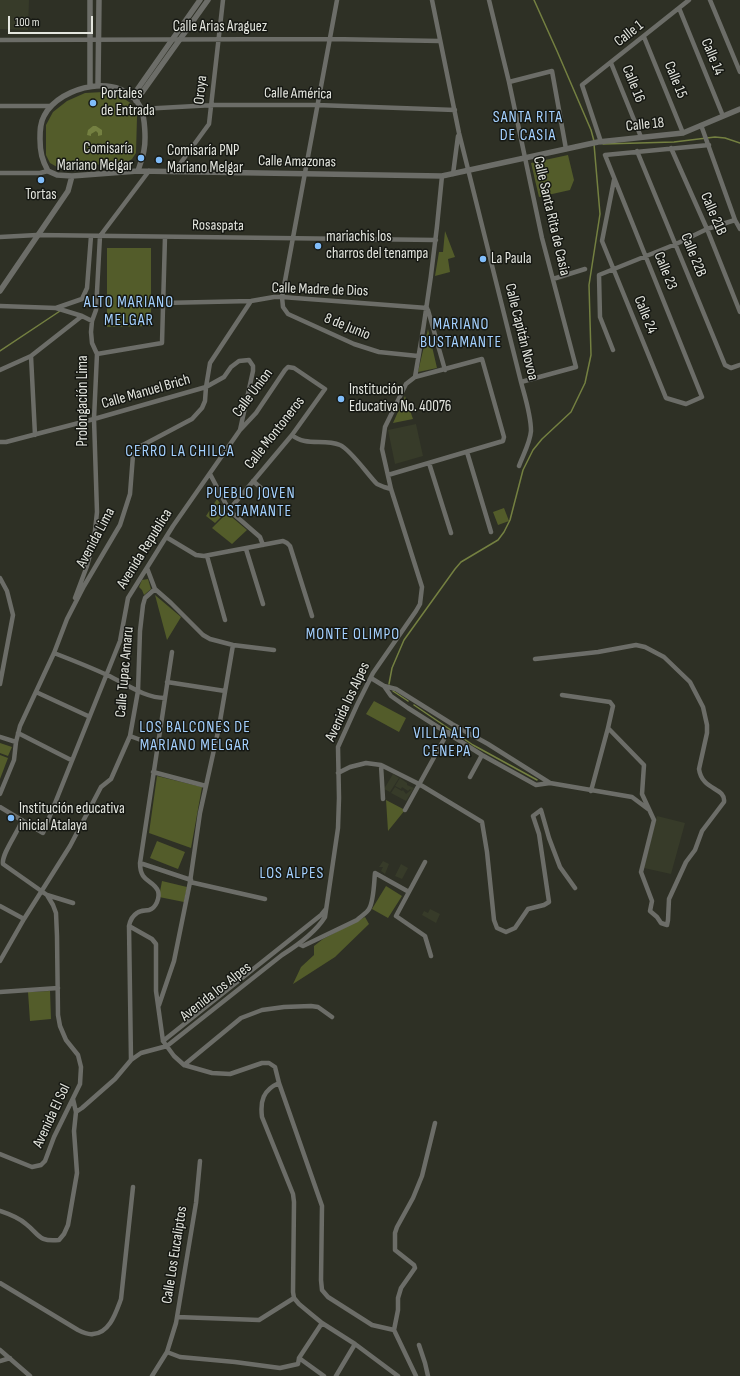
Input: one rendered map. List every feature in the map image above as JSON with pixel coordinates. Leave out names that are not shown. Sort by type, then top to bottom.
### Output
[{"type":"street","points":[[90,0],[90,86]]},
{"type":"street","points":[[98,85],[99,0]]},
{"type":"street","points":[[134,99],[200,0]]},
{"type":"street","points":[[134,99],[180,40],[208,0]]},
{"type":"street","name":"Oroya","points":[[174,172],[209,124],[223,0]]},
{"type":"street","points":[[282,297],[337,0]]},
{"type":"street","name":"Calle Capitán Novoa","points":[[432,0],[459,133],[530,421],[531,432],[519,466]]},
{"type":"street","name":"Calle Santa Rita de Casia","points":[[489,0],[509,82],[542,238],[576,367],[521,382]]},
{"type":"street","name":"Calle 1","points":[[600,142],[582,85],[689,0]]},
{"type":"street","points":[[710,0],[740,72]]},
{"type":"street","name":"Calle 14","points":[[679,8],[723,116]]},
{"type":"street","name":"Calle 15","points":[[644,37],[683,133]]},
{"type":"street","name":"Calle Arias Araguez","points":[[0,40],[218,40],[330,38],[440,41]]},
{"type":"street","name":"Calle 16","points":[[611,63],[641,137]]},
{"type":"street","points":[[509,82],[552,71],[566,149]]},
{"type":"street","points":[[48,171],[43,163],[40,153],[41,123],[50,106],[76,89],[98,85],[112,87],[123,91],[134,99],[141,109],[144,118],[144,150],[138,171]]},
{"type":"street","name":"Calle América","points":[[141,109],[211,105],[317,105],[454,110]]},
{"type":"street","points":[[0,106],[50,106]]},
{"type":"street","name":"Calle 18","points":[[591,144],[683,133],[702,128],[723,116],[740,109]]},
{"type":"street","points":[[702,128],[740,231]]},
{"type":"street","name":"Calle Capitán Novoa","points":[[453,174],[459,133]]},
{"type":"street","name":"Calle 18","points":[[605,155],[708,143]]},
{"type":"street","name":"Calle Amazonas","points":[[0,173],[40,173],[48,171],[57,175],[72,176],[149,171],[442,176],[591,144]]},
{"type":"street","name":"Calle 21B","points":[[671,148],[707,229],[740,312]]},
{"type":"street","name":"Calle 22B","points":[[636,151],[676,244],[725,365],[731,368],[740,365]]},
{"type":"street","name":"Calle 23","points":[[605,155],[702,397],[686,404],[666,398]]},
{"type":"street","points":[[100,236],[149,171]]},
{"type":"street","points":[[0,291],[68,191],[72,176]]},
{"type":"street","points":[[388,475],[502,442],[504,437],[482,359],[414,378],[427,308],[436,240],[442,176]]},
{"type":"street","name":"Calle 24","points":[[614,180],[602,241],[666,398]]},
{"type":"street","points":[[613,350],[600,317],[599,275],[676,244],[707,229],[735,220]]},
{"type":"street","name":"Rosaspata","points":[[0,237],[37,235],[436,240]]},
{"type":"street","points":[[56,308],[82,299],[87,288],[91,236]]},
{"type":"street","name":"Prolongación Lima","points":[[67,619],[87,566],[94,540],[97,512],[94,419],[97,354],[92,342],[92,321],[96,310],[100,236]]},
{"type":"street","points":[[97,354],[162,343],[165,237]]},
{"type":"street","points":[[553,279],[585,269]]},
{"type":"street","name":"Calle Madre de Dios","points":[[163,303],[250,301],[282,297],[427,308]]},
{"type":"street","name":"8 de Junio","points":[[282,297],[283,307],[288,314],[354,344],[379,352],[418,356]]},
{"type":"street","name":"Avenida Lima","points":[[0,794],[14,760],[18,733],[54,653],[67,619],[84,586],[120,525],[130,494],[133,455],[141,446],[192,419],[198,414],[205,401],[210,363],[250,301]]},
{"type":"street","points":[[0,306],[56,308],[82,316],[92,321]]},
{"type":"street","points":[[427,308],[445,370]]},
{"type":"street","points":[[0,370],[31,356],[82,316]]},
{"type":"street","points":[[31,356],[35,435]]},
{"type":"street","name":"Avenida Republica","points":[[22,820],[42,833],[88,716],[120,641],[128,598],[173,526],[240,430],[253,366],[249,360],[239,361],[231,367],[224,377],[206,387]]},
{"type":"street","name":"Calle Union","points":[[240,430],[256,413],[288,367],[294,368],[325,389]]},
{"type":"street","name":"Avenida los Alpes","points":[[167,1046],[282,955],[299,944],[321,924],[325,917],[338,828],[338,747],[371,678],[416,611],[422,596],[422,587],[391,489],[382,449],[385,427],[406,384],[414,378]]},
{"type":"street","name":"Calle Manuel Brich","points":[[0,442],[35,435],[206,387]]},
{"type":"street","name":"Calle Montoneros","points":[[229,510],[292,435],[325,389]]},
{"type":"street","points":[[292,435],[300,441],[334,443],[343,446],[377,484],[391,489]]},
{"type":"street","points":[[467,452],[491,532]]},
{"type":"street","points":[[429,463],[451,533]]},
{"type":"street","points":[[210,474],[229,510],[260,537],[263,545]]},
{"type":"street","points":[[253,481],[269,495]]},
{"type":"street","points":[[166,538],[196,555],[207,556],[283,541],[287,543],[290,546],[312,616]]},
{"type":"street","points":[[246,549],[263,604]]},
{"type":"street","points":[[207,556],[225,620]]},
{"type":"street","points":[[147,568],[155,589],[203,635],[210,639],[233,645],[274,650]]},
{"type":"street","points":[[0,578],[7,590],[13,615],[0,684]]},
{"type":"street","name":"Calle Tupac Amaru","points":[[0,961],[24,919],[70,846],[101,787],[111,779],[130,736],[138,691],[140,631],[143,605],[145,598],[155,589]]},
{"type":"street","points":[[159,1007],[174,960],[191,881],[200,813],[219,728],[233,645]]},
{"type":"street","points":[[535,659],[598,652],[636,645],[645,647],[664,657],[690,682],[703,708],[707,725],[707,733],[699,769],[700,775],[704,783],[722,794],[725,798],[724,802],[702,831],[695,850],[686,862],[669,899],[667,924],[660,923],[650,911],[652,901],[641,872],[654,820],[642,794],[644,765],[608,728]]},
{"type":"street","points":[[130,1060],[128,926],[134,915],[141,911],[150,910],[158,901],[158,892],[156,888],[143,877],[140,863],[172,652]]},
{"type":"street","points":[[54,653],[106,674],[138,691],[158,698],[165,698]]},
{"type":"street","points":[[371,678],[393,688],[488,744],[550,783]]},
{"type":"street","points":[[167,682],[225,691]]},
{"type":"street","points":[[386,686],[391,696],[482,755],[536,785],[550,783],[632,797],[650,810]]},
{"type":"street","points":[[36,692],[88,716]]},
{"type":"street","points":[[562,695],[610,702],[613,706],[591,791]]},
{"type":"street","points":[[405,810],[448,732]]},
{"type":"street","points":[[18,733],[71,760]]},
{"type":"street","points":[[130,736],[157,746]]},
{"type":"street","points":[[0,737],[16,742]]},
{"type":"street","points":[[470,777],[482,755]]},
{"type":"street","points":[[338,773],[350,767],[366,763],[381,764],[419,784],[482,822],[487,852],[494,920],[497,928],[506,932],[515,928],[528,909],[544,905],[549,902],[539,834],[533,816],[541,810],[549,838],[560,867],[575,888]]},
{"type":"street","points":[[381,764],[383,799]]},
{"type":"street","points":[[153,772],[206,786]]},
{"type":"street","points":[[0,807],[22,820],[20,827],[3,858],[5,866],[47,895],[73,903]]},
{"type":"street","points":[[426,862],[396,916],[425,936],[431,956]]},
{"type":"street","points":[[140,863],[191,881],[265,899]]},
{"type":"street","points":[[299,944],[303,946],[357,920],[364,915],[370,908],[374,873],[410,892]]},
{"type":"street","name":"Avenida El Sol","points":[[0,1154],[32,1167],[41,1165],[45,1161],[54,1137],[80,1084],[81,1067],[78,1055],[66,1040],[60,1026],[58,1015],[56,913],[53,904],[47,895]]},
{"type":"street","points":[[0,906],[24,919]]},
{"type":"street","name":"Avenida los Alpes","points":[[163,1042],[321,915],[327,907]]},
{"type":"street","points":[[128,926],[152,939],[156,944],[156,991],[163,1042],[174,1056],[184,1065],[212,1072],[230,1074],[262,1063],[273,1064],[277,1071],[279,1083],[322,1206],[322,1290],[328,1297],[372,1325],[394,1330]]},
{"type":"street","points":[[0,992],[58,988]]},
{"type":"street","points":[[184,1065],[241,1018],[262,1010],[284,1007],[311,1006],[318,1007],[332,1017]]},
{"type":"street","points":[[76,1112],[115,1079],[130,1060],[141,1053],[167,1046]]},
{"type":"street","points":[[279,1083],[271,1087],[265,1094],[261,1105],[262,1117],[293,1194],[294,1298],[322,1323],[398,1376]]},
{"type":"street","points":[[0,1211],[26,1224],[44,1241],[58,1240],[64,1234],[68,1224],[76,1173],[74,1131],[76,1112],[73,1098]]},
{"type":"street","points":[[416,1376],[394,1330],[398,1310],[398,1298],[401,1288],[415,1268],[414,1265],[396,1250],[395,1233],[413,1198],[422,1176],[435,1123]]},
{"type":"street","name":"Calle Los Eucaliptos","points":[[152,1376],[167,1352],[177,1317],[196,1203],[200,1161]]},
{"type":"street","points":[[0,1283],[78,1330],[92,1334],[100,1332],[108,1326],[115,1315],[121,1299],[133,1187]]},
{"type":"street","points":[[177,1317],[259,1320],[294,1298]]},
{"type":"street","points":[[167,1352],[180,1357],[280,1368],[298,1364],[299,1358],[322,1323]]},
{"type":"street","points":[[336,1376],[354,1344]]},
{"type":"street","points":[[419,1345],[426,1363],[428,1376]]},
{"type":"street","points":[[0,1350],[30,1376]]},
{"type":"street","points":[[0,1361],[10,1358]]},
{"type":"street","points":[[299,1358],[324,1376]]},
{"type":"shaded area","points":[[0,0],[29,0],[28,30],[0,29]]},
{"type":"shaded area","points":[[103,92],[120,96],[132,104],[137,117],[136,153],[132,159],[126,163],[57,167],[50,163],[46,155],[46,125],[53,112],[67,101],[85,93]]},
{"type":"shaded area","points":[[93,126],[96,126],[102,130],[102,135],[98,136],[96,131],[91,134],[91,136],[87,135],[88,130]]},
{"type":"shaded area","points":[[568,155],[574,180],[570,190],[539,197],[531,163]]},
{"type":"shaded area","points":[[445,231],[455,257],[448,259],[450,272],[435,276],[439,252],[443,252]]},
{"type":"shaded area","points":[[107,248],[151,248],[151,326],[107,327]]},
{"type":"shaded area","points":[[428,329],[437,368],[418,372]]},
{"type":"shaded area","points":[[405,396],[413,419],[393,423]]},
{"type":"shaded area","points":[[416,424],[423,456],[395,464],[388,430]]},
{"type":"shaded area","points":[[217,499],[226,512],[215,523],[206,516]]},
{"type":"shaded area","points":[[504,508],[509,521],[498,525],[493,512]]},
{"type":"shaded area","points":[[227,513],[247,530],[232,544],[212,528]]},
{"type":"shaded area","points":[[148,579],[151,589],[144,595],[139,587],[142,580]]},
{"type":"shaded area","points":[[155,595],[181,617],[167,640]]},
{"type":"shaded area","points":[[374,701],[406,718],[399,732],[366,714]]},
{"type":"shaded area","points":[[0,743],[12,747],[8,756],[0,753]]},
{"type":"shaded area","points":[[0,755],[8,758],[0,779]]},
{"type":"shaded area","points":[[393,774],[399,778],[390,792],[384,789]]},
{"type":"shaded area","points":[[157,776],[202,787],[191,848],[149,833]]},
{"type":"shaded area","points":[[400,778],[407,783],[407,785],[414,788],[406,801],[391,793],[395,787],[402,791],[403,790],[406,794],[411,790],[410,789],[408,791],[402,787],[401,789],[395,786]]},
{"type":"shaded area","points":[[386,800],[405,810],[388,831]]},
{"type":"shaded area","points":[[657,816],[685,823],[671,874],[644,868]]},
{"type":"shaded area","points":[[157,841],[185,852],[178,869],[150,858]]},
{"type":"shaded area","points":[[383,861],[389,864],[385,874],[381,871],[383,867],[379,867]]},
{"type":"shaded area","points":[[401,864],[408,868],[402,879],[395,876]]},
{"type":"shaded area","points":[[162,881],[187,887],[184,902],[159,897]]},
{"type":"shaded area","points":[[386,886],[402,896],[388,918],[372,909]]},
{"type":"shaded area","points":[[430,909],[440,914],[436,923],[422,915],[424,911],[428,913]]},
{"type":"shaded area","points":[[365,917],[369,924],[335,957],[293,984],[301,967],[314,955],[314,946],[323,939]]},
{"type":"shaded area","points":[[50,991],[51,1019],[30,1021],[28,992]]},
{"type":"waterway","points":[[534,0],[591,130],[594,141]]},
{"type":"waterway","points":[[603,144],[674,142],[715,137],[725,138],[740,143]]},
{"type":"waterway","points":[[389,684],[392,668],[404,640],[455,569],[461,562],[498,540],[504,532],[510,520],[523,470],[533,450],[542,439],[571,412],[585,383],[591,355],[589,285],[600,214],[594,144]]},
{"type":"waterway","points":[[0,351],[60,311]]},
{"type":"waterway","points":[[393,691],[408,701]]},
{"type":"waterway","points":[[414,705],[473,745],[537,780]]},
{"type":"place","name":"Portales de Entrada","points":[[93,103]]},
{"type":"place","name":"Comisaría Mariano Melgar","points":[[141,158]]},
{"type":"place","name":"Comisaría PNP Mariano Melgar","points":[[159,160]]},
{"type":"place","name":"Tortas","points":[[41,180]]},
{"type":"place","name":"mariachis los charros del tenampa","points":[[318,246]]},
{"type":"place","name":"La Paula","points":[[483,259]]},
{"type":"place","name":"Institución Educativa No. 40076","points":[[341,399]]},
{"type":"place","name":"Institución educativa inicial Atalaya","points":[[11,818]]},
{"type":"district","name":"SANTA RITA DE CASIA","points":[[528,127]]},
{"type":"district","name":"ALTO MARIANO MELGAR","points":[[129,312]]},
{"type":"district","name":"MARIANO BUSTAMANTE","points":[[461,334]]},
{"type":"district","name":"CERRO LA CHILCA","points":[[180,452]]},
{"type":"district","name":"PUEBLO JOVEN BUSTAMANTE","points":[[251,503]]},
{"type":"district","name":"MONTE OLIMPO","points":[[353,635]]},
{"type":"district","name":"LOS BALCONES DE MARIANO MELGAR","points":[[195,737]]},
{"type":"district","name":"VILLA ALTO CENEPA","points":[[447,743]]},
{"type":"district","name":"LOS ALPES","points":[[292,874]]}]
